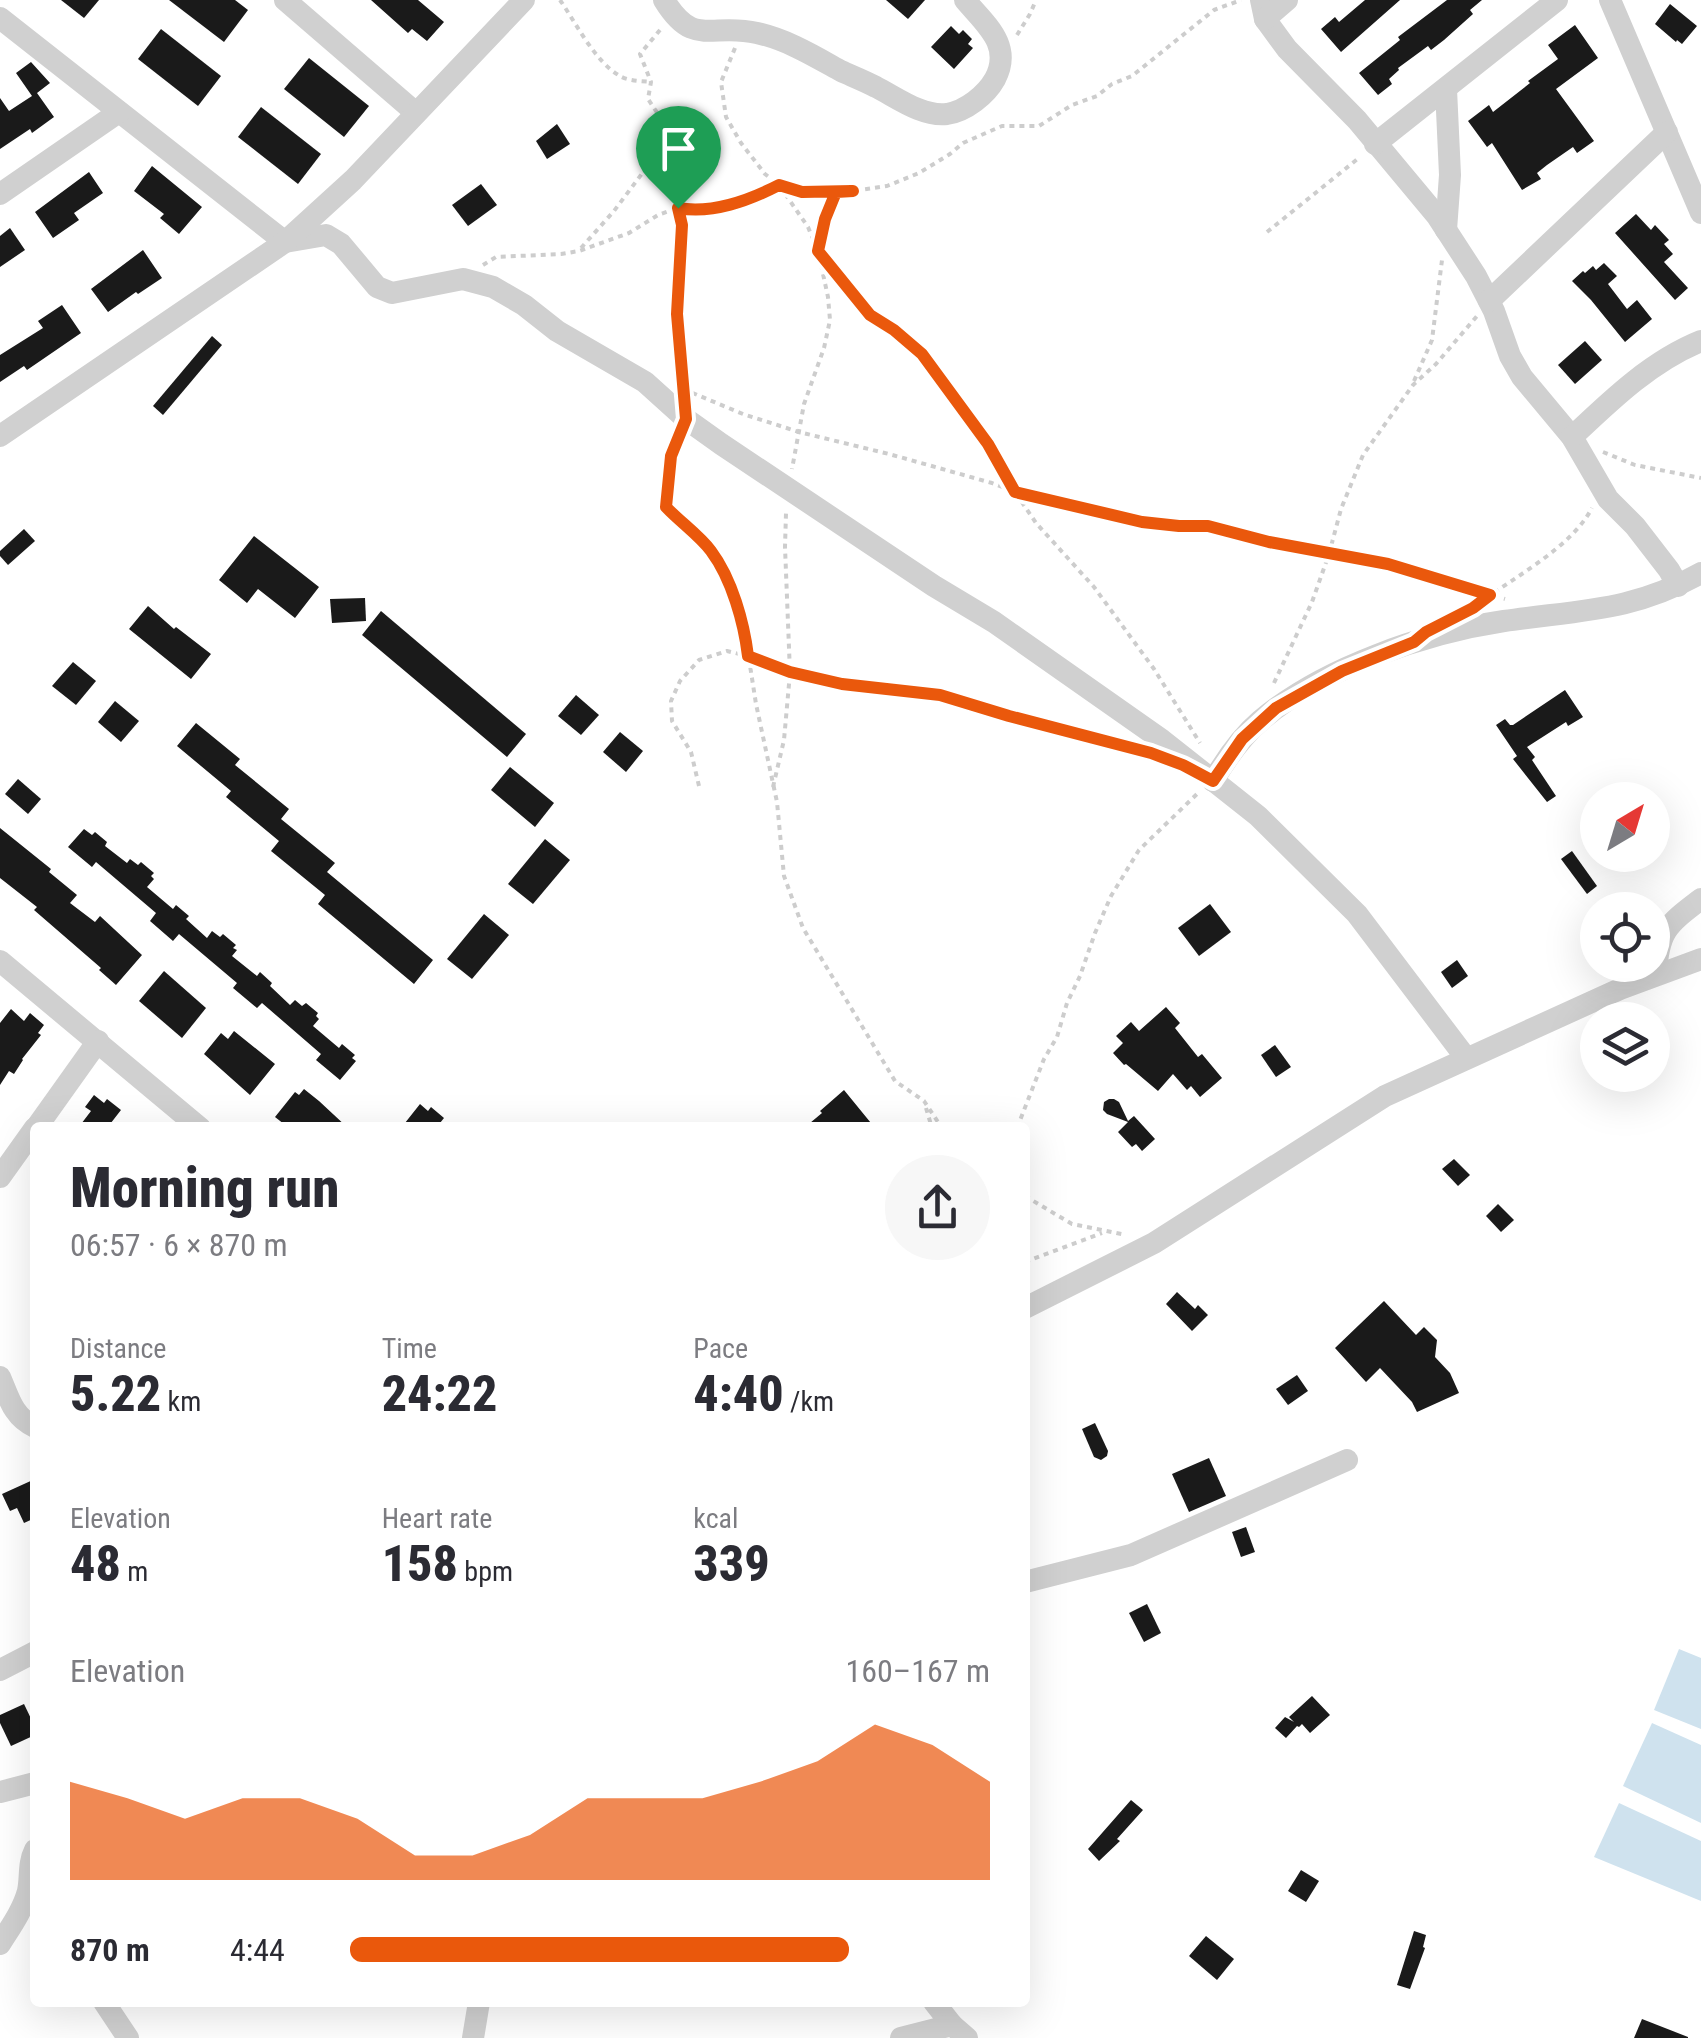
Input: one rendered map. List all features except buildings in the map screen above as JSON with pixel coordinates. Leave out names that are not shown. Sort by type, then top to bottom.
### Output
[{"type":"street","points":[[285,0],[416,113]]},
{"type":"street","points":[[0,436],[285,242],[354,180],[524,0]]},
{"type":"street","points":[[668,8],[688,28],[744,30],[790,43],[903,102],[945,114],[966,107],[984,93],[1002,64],[1001,48],[993,34],[965,0]]},
{"type":"street","points":[[1286,0],[1263,10],[1287,50],[1356,120],[1425,200],[1464,255],[1489,300],[1522,377],[1572,437],[1608,498],[1635,526],[1678,586]]},
{"type":"street","points":[[1375,144],[1558,0]]},
{"type":"street","points":[[1610,0],[1701,213]]},
{"type":"street","points":[[0,18],[285,242],[326,235],[342,244],[378,287],[392,293],[463,279],[492,287],[524,305],[557,331],[646,382],[686,419],[1008,632],[1162,740],[1258,816],[1357,914],[1466,1058]]},
{"type":"street","points":[[1446,88],[1450,175],[1446,230]]},
{"type":"street","points":[[0,194],[119,112]]},
{"type":"street","points":[[1489,300],[1667,132]]},
{"type":"street","points":[[1572,437],[1635,381],[1701,341]]},
{"type":"street","points":[[1213,781],[1242,739],[1276,708],[1342,671],[1437,635],[1638,602],[1701,573]]},
{"type":"street","points":[[1670,927],[1701,899]]},
{"type":"street","points":[[1670,970],[1701,959]]},
{"type":"street","points":[[0,962],[193,1122]]},
{"type":"street","points":[[1030,1305],[1154,1243],[1385,1096],[1640,982]]},
{"type":"street","points":[[39,1122],[98,1041]]},
{"type":"street","points":[[0,1177],[30,1135]]},
{"type":"street","points":[[0,1377],[14,1412],[30,1425]]},
{"type":"street","points":[[1030,1581],[1131,1555],[1347,1460]]},
{"type":"street","points":[[0,1670],[30,1655]]},
{"type":"street","points":[[0,1792],[30,1785]]},
{"type":"street","points":[[0,1944],[30,1896]]},
{"type":"street","points":[[107,2007],[128,2038]]},
{"type":"street","points":[[473,2038],[477,2007]]},
{"type":"street","points":[[938,2007],[960,2032]]},
{"type":"street","points":[[902,2038],[960,2032]]},
{"type":"path","points":[[560,0],[591,48],[610,68],[622,78],[651,82]]},
{"type":"path","points":[[1001,48],[1020,32],[1036,0]]},
{"type":"path","points":[[1226,0],[1233,3]]},
{"type":"path","points":[[1019,1122],[1044,1059],[1058,1037],[1066,1003],[1111,896],[1139,850],[1213,781],[1199,742],[1154,669],[1094,587],[1036,523],[988,444],[922,354],[870,315],[818,251],[836,192],[887,186],[919,173],[962,143],[1002,126],[1040,126],[1132,76],[1214,10],[1240,0]]},
{"type":"path","points":[[668,8],[640,54],[651,82],[648,99],[658,114],[682,225],[677,314],[686,419],[671,456],[666,507],[712,552],[744,626],[779,814],[784,876],[803,928],[895,1081],[924,1100],[938,1122]]},
{"type":"path","points":[[744,30],[721,82],[726,117],[741,143],[779,185],[802,192],[853,191]]},
{"type":"path","points":[[1266,232],[1375,144]]},
{"type":"path","points":[[579,250],[614,211],[662,146]]},
{"type":"path","points":[[463,279],[496,256],[579,250],[678,208],[739,203],[779,185]]},
{"type":"path","points":[[1273,687],[1312,602],[1341,508],[1364,454],[1412,385],[1432,340],[1446,230]]},
{"type":"path","points":[[1412,385],[1462,336],[1489,300]]},
{"type":"path","points":[[646,382],[685,389],[799,432],[1015,492],[1142,522],[1208,526],[1388,564],[1508,600]]},
{"type":"path","points":[[1572,437],[1635,465],[1701,478]]},
{"type":"path","points":[[1473,608],[1583,524],[1592,509],[1595,479]]},
{"type":"path","points":[[699,786],[690,752],[672,721],[671,701],[680,680],[699,660],[727,651],[842,684],[940,695],[1151,753]]},
{"type":"path","points":[[924,1100],[930,1122]]},
{"type":"path","points":[[1030,1199],[1072,1224],[1154,1243]]},
{"type":"path","points":[[1030,1260],[1106,1232]]},
{"type":"water","points":[[1679,1649],[1701,1658],[1701,1729],[1654,1710]]},
{"type":"water","points":[[1652,1723],[1701,1745],[1701,1823],[1623,1786]]},
{"type":"water","points":[[1619,1803],[1701,1841],[1701,1901],[1594,1857]]},
{"type":"route","points":[[779,185],[802,192],[853,191],[836,192],[818,251],[870,315],[922,354],[988,444],[1015,492],[1142,522],[1208,526],[1269,542],[1388,564],[1490,595],[1414,642],[1342,671],[1276,708],[1242,739],[1213,781],[1151,753],[940,695],[842,684],[790,672],[748,656],[744,626],[722,569],[700,538],[666,507],[671,456],[686,419],[677,314],[682,225],[678,208],[739,203],[779,185]]}]
